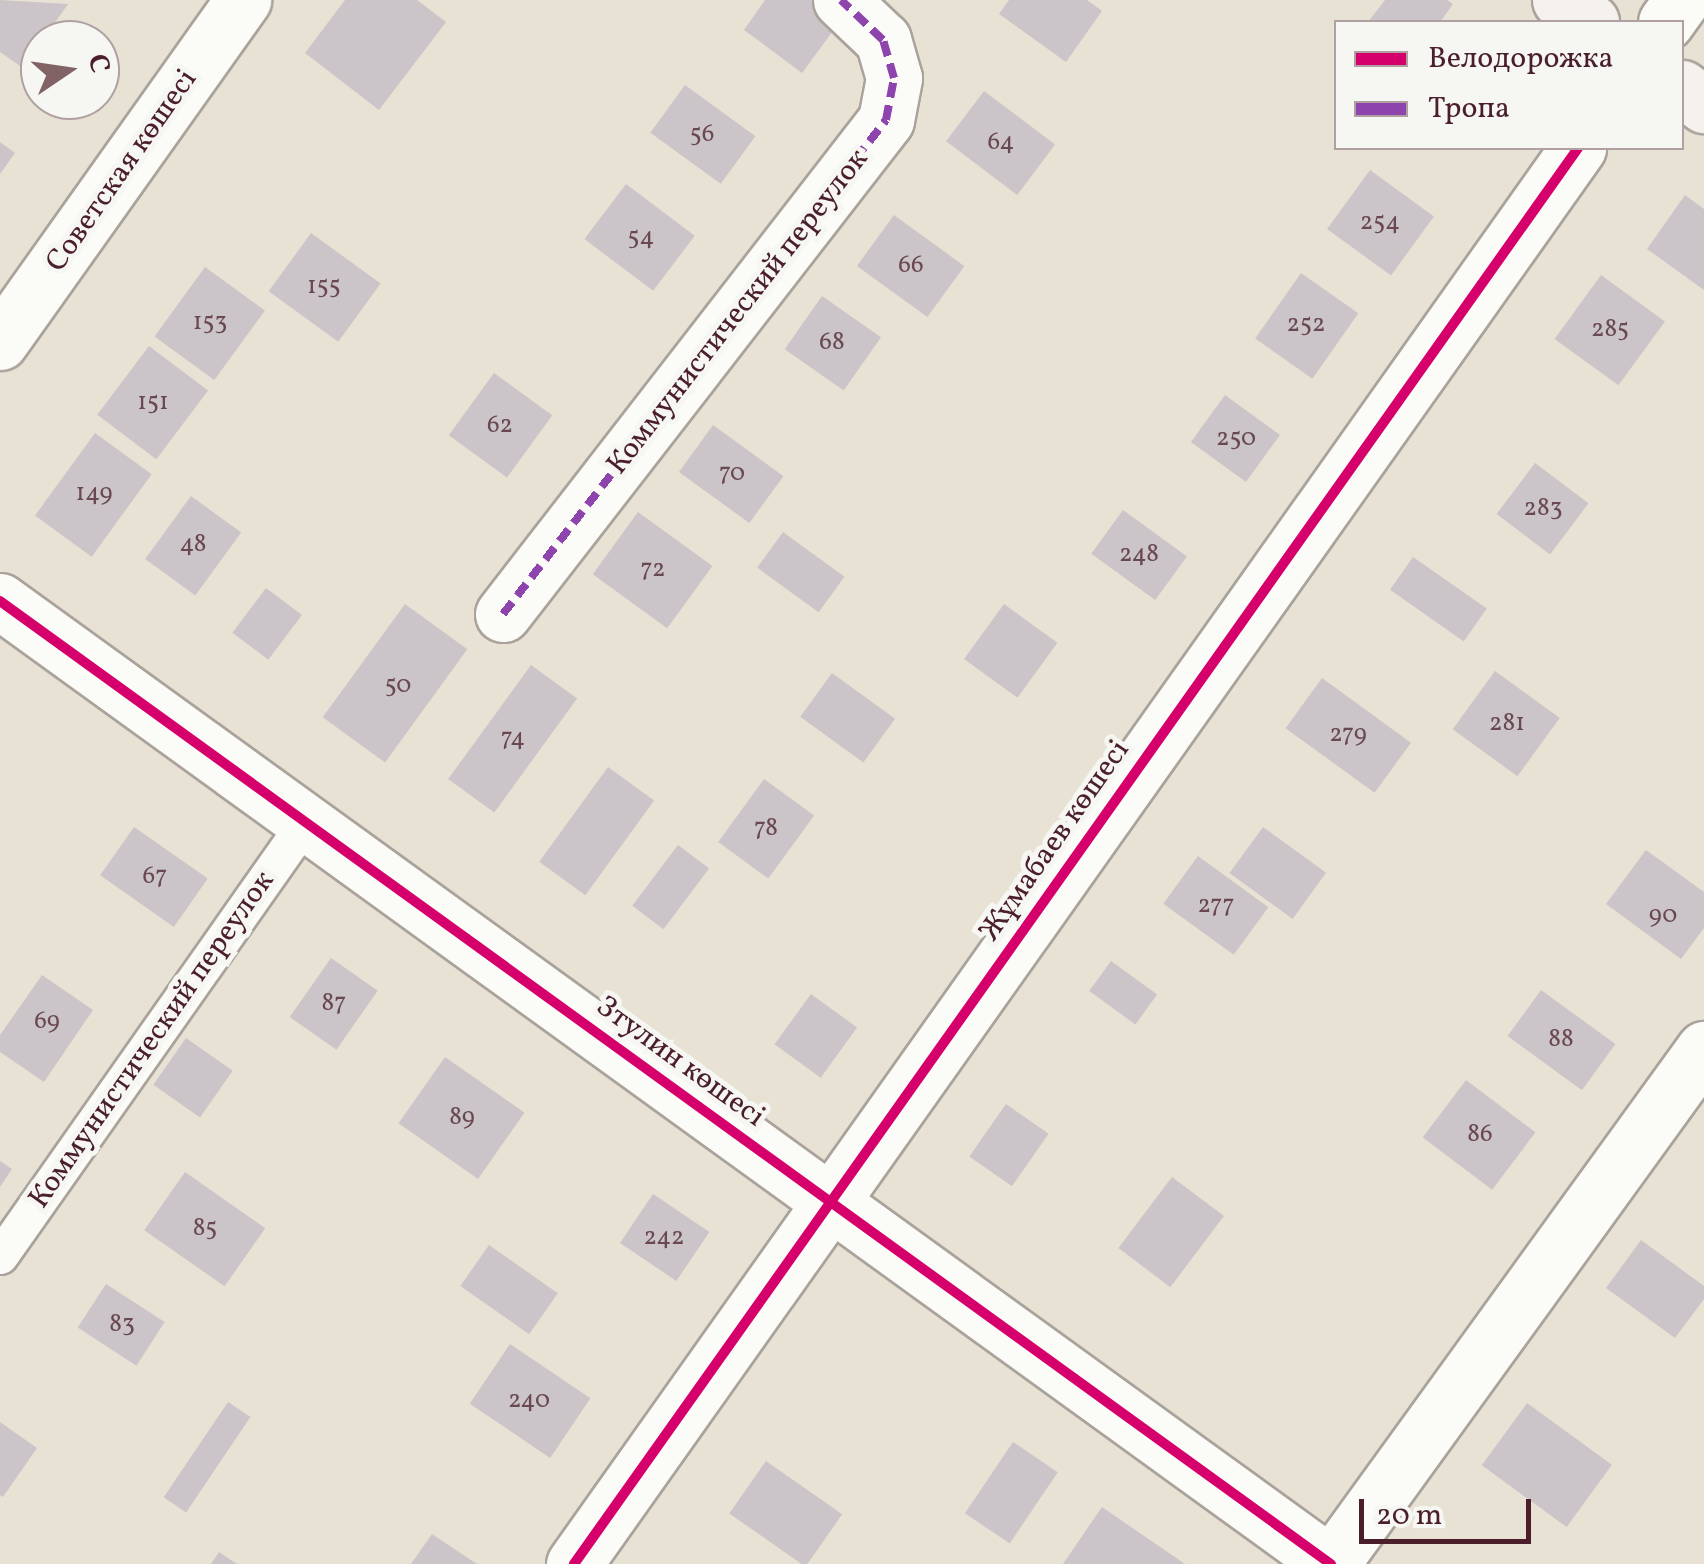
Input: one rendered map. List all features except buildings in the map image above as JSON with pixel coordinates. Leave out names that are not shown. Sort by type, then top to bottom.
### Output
[{"type":"street","name":"Советская көшесі","points":[[0,342],[243,0]]},
{"type":"street","name":"Коммунистический переулок","points":[[502,614],[886,120],[894,78],[884,40],[841,0]]},
{"type":"street","points":[[1560,0],[1588,20]]},
{"type":"street","name":"Жұмабаев көшесі","points":[[574,1564],[1577,150]]},
{"type":"street","name":"Зтулин көшесі","points":[[0,601],[1331,1564]]},
{"type":"street","points":[[1331,1564],[1704,1049]]},
{"type":"lane","name":"Коммунистический переулок","points":[[0,1256],[304,824]]},
{"type":"marked path","points":[[503,614],[886,120],[894,78],[883,40],[841,0]]},
{"type":"cycle path","points":[[574,1564],[1577,150]]},
{"type":"cycle path","points":[[0,601],[1331,1564]]}]
